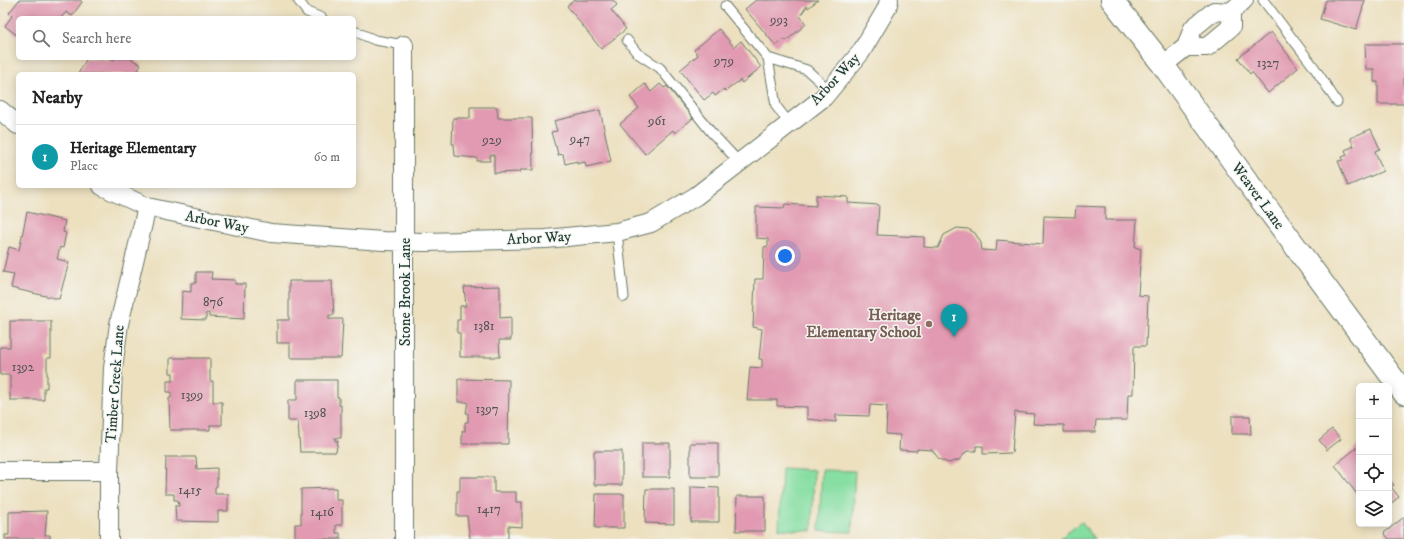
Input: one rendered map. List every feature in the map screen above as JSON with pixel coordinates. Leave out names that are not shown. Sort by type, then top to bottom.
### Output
[{"type":"street","name":"Arbor Way","points":[[106,188],[147,208],[271,233],[405,242],[546,239],[617,232],[651,223],[696,196],[824,96],[861,52],[887,8],[889,0]]},
{"type":"street","name":"Weaver Lane","points":[[1112,0],[1163,65],[1404,393]]},
{"type":"street","points":[[1163,65],[1186,47],[1193,28],[1214,11],[1237,6]]},
{"type":"street","name":"Stone Brook Lane","points":[[404,45],[404,539]]},
{"type":"street","points":[[0,110],[16,123]]},
{"type":"street","name":"Timber Creek Lane","points":[[109,539],[109,471],[113,368],[119,324],[147,208]]},
{"type":"street","points":[[0,471],[109,471]]},
{"type":"lane","points":[[298,0],[307,12],[317,16]]},
{"type":"lane","points":[[1263,0],[1314,67],[1337,102]]},
{"type":"lane","points":[[725,6],[768,58],[776,106],[789,123]]},
{"type":"lane","points":[[356,32],[375,40],[404,45]]},
{"type":"lane","points":[[627,40],[638,53],[660,68],[711,132],[739,162]]},
{"type":"lane","points":[[768,58],[807,70],[829,90]]},
{"type":"lane","points":[[617,232],[624,297]]},
{"type":"green space","points":[[782,468],[814,470],[812,531],[779,529]]},
{"type":"green space","points":[[822,470],[855,471],[852,532],[819,531]]},
{"type":"green space","points":[[1082,522],[1094,539],[1059,539]]},
{"type":"building","points":[[19,0],[80,0],[82,2],[72,16],[66,12],[63,16],[16,16],[16,34],[5,26],[12,16],[9,13]]},
{"type":"building","points":[[574,0],[613,0],[617,5],[611,10],[626,29],[601,49],[567,6]]},
{"type":"building","points":[[756,0],[818,0],[808,8],[807,6],[800,16],[806,24],[786,41],[784,39],[776,46],[745,9]]},
{"type":"building","points":[[1326,0],[1365,0],[1356,30],[1320,19]]},
{"type":"building","points":[[719,29],[734,47],[741,41],[761,67],[742,83],[740,80],[726,91],[724,89],[715,96],[713,93],[704,100],[680,70],[698,55],[694,50]]},
{"type":"building","points":[[1271,32],[1298,68],[1268,93],[1252,72],[1250,74],[1238,58]]},
{"type":"building","points":[[1365,44],[1404,44],[1404,104],[1378,104],[1378,82],[1374,82],[1374,69],[1366,69]]},
{"type":"building","points":[[86,60],[133,60],[141,65],[138,70],[141,72],[79,72]]},
{"type":"building","points":[[645,84],[651,92],[660,84],[664,88],[667,86],[693,118],[675,133],[673,130],[645,154],[620,124],[639,108],[630,97]]},
{"type":"building","points":[[470,107],[497,107],[498,118],[532,118],[533,170],[494,173],[494,155],[490,155],[490,161],[477,161],[477,158],[455,156],[454,144],[452,144],[453,118],[470,118]]},
{"type":"building","points":[[600,110],[611,161],[586,167],[585,162],[577,164],[577,161],[565,164],[563,154],[558,155],[551,132],[557,131],[554,121]]},
{"type":"building","points":[[1371,129],[1380,149],[1375,151],[1383,171],[1348,186],[1338,161],[1343,160],[1342,157],[1347,155],[1345,150],[1354,146],[1350,138]]},
{"type":"building","points":[[816,195],[848,197],[848,203],[879,205],[877,235],[924,237],[924,247],[938,248],[944,235],[957,228],[968,229],[975,233],[981,243],[982,250],[996,251],[997,240],[1043,244],[1044,216],[1075,217],[1076,206],[1105,207],[1105,220],[1137,220],[1135,247],[1141,249],[1138,295],[1148,296],[1146,346],[1134,346],[1133,394],[1128,394],[1127,420],[1096,420],[1095,432],[1064,432],[1064,425],[1033,424],[1034,414],[1015,412],[1012,453],[983,454],[983,446],[976,446],[976,451],[967,451],[959,460],[948,463],[939,459],[932,450],[899,450],[900,435],[886,434],[887,406],[870,405],[869,416],[836,415],[836,422],[807,419],[807,407],[777,406],[777,400],[747,400],[750,367],[762,368],[762,359],[759,359],[762,329],[753,327],[755,279],[763,279],[764,247],[768,246],[768,239],[756,238],[756,207],[784,208],[785,204],[816,206]]},
{"type":"building","points":[[27,212],[65,221],[63,232],[66,233],[63,248],[60,247],[57,259],[69,262],[59,299],[11,288],[14,274],[3,272],[9,247],[19,250]]},
{"type":"building","points":[[196,272],[212,272],[211,279],[235,280],[235,284],[245,284],[244,319],[209,317],[209,313],[206,313],[206,320],[181,319],[182,291],[191,292],[191,283],[196,283]]},
{"type":"building","points":[[289,281],[332,281],[334,315],[329,315],[329,319],[343,319],[341,358],[290,358],[290,343],[277,343],[277,320],[289,320]]},
{"type":"building","points":[[500,286],[500,318],[511,317],[511,340],[499,340],[500,357],[460,357],[460,333],[457,333],[457,320],[460,320],[460,306],[466,306],[464,287]]},
{"type":"building","points":[[10,321],[51,321],[51,358],[47,358],[47,388],[44,388],[44,400],[10,400],[10,375],[0,375],[0,347],[10,347]]},
{"type":"building","points":[[170,358],[210,358],[210,381],[213,381],[213,402],[222,402],[222,425],[210,425],[210,430],[170,430],[169,398],[171,398],[171,392],[167,392],[167,381],[173,381],[173,373],[170,373]]},
{"type":"building","points":[[458,379],[509,380],[508,444],[462,444],[462,431],[465,431],[465,422],[468,422],[468,413],[466,413],[468,402],[458,402]]},
{"type":"building","points":[[297,380],[337,380],[337,397],[339,397],[339,405],[341,405],[341,438],[335,438],[335,441],[338,441],[336,452],[300,452],[298,421],[288,421],[288,400],[297,400]]},
{"type":"building","points":[[1232,416],[1250,416],[1251,434],[1232,434]]},
{"type":"building","points":[[1332,429],[1341,439],[1327,450],[1319,440]]},
{"type":"building","points":[[642,443],[670,443],[670,477],[642,477]]},
{"type":"building","points":[[690,443],[718,443],[718,477],[690,477]]},
{"type":"building","points":[[1356,448],[1356,493],[1335,465]]},
{"type":"building","points":[[594,451],[622,451],[622,485],[594,485]]},
{"type":"building","points":[[166,457],[196,457],[197,469],[217,468],[217,486],[215,487],[215,494],[228,494],[228,511],[218,511],[218,522],[176,521],[175,506],[179,506],[178,500],[174,500],[174,494],[165,494]]},
{"type":"building","points":[[460,477],[494,477],[494,492],[516,492],[516,502],[522,502],[522,527],[508,526],[508,539],[470,539],[467,516],[457,516],[457,491],[460,491]]},
{"type":"building","points":[[691,487],[719,488],[719,522],[691,522]]},
{"type":"building","points":[[336,488],[336,500],[342,500],[342,525],[336,525],[336,533],[340,533],[340,539],[295,539],[295,524],[301,524],[301,489]]},
{"type":"building","points":[[1392,488],[1399,497],[1392,503]]},
{"type":"building","points":[[646,489],[674,489],[674,524],[645,523]]},
{"type":"building","points":[[596,494],[624,494],[624,528],[595,528]]},
{"type":"building","points":[[737,496],[765,496],[765,531],[736,531]]},
{"type":"building","points":[[47,511],[45,535],[50,535],[50,539],[5,539],[5,535],[9,535],[9,512]]},
{"type":"building","points":[[1404,517],[1404,539],[1389,539],[1384,533]]},
{"type":"place","name":"Heritage Elementary School","points":[[929,324]]},
{"type":"place","name":"Heritage Elementary","points":[[954,337]]}]
